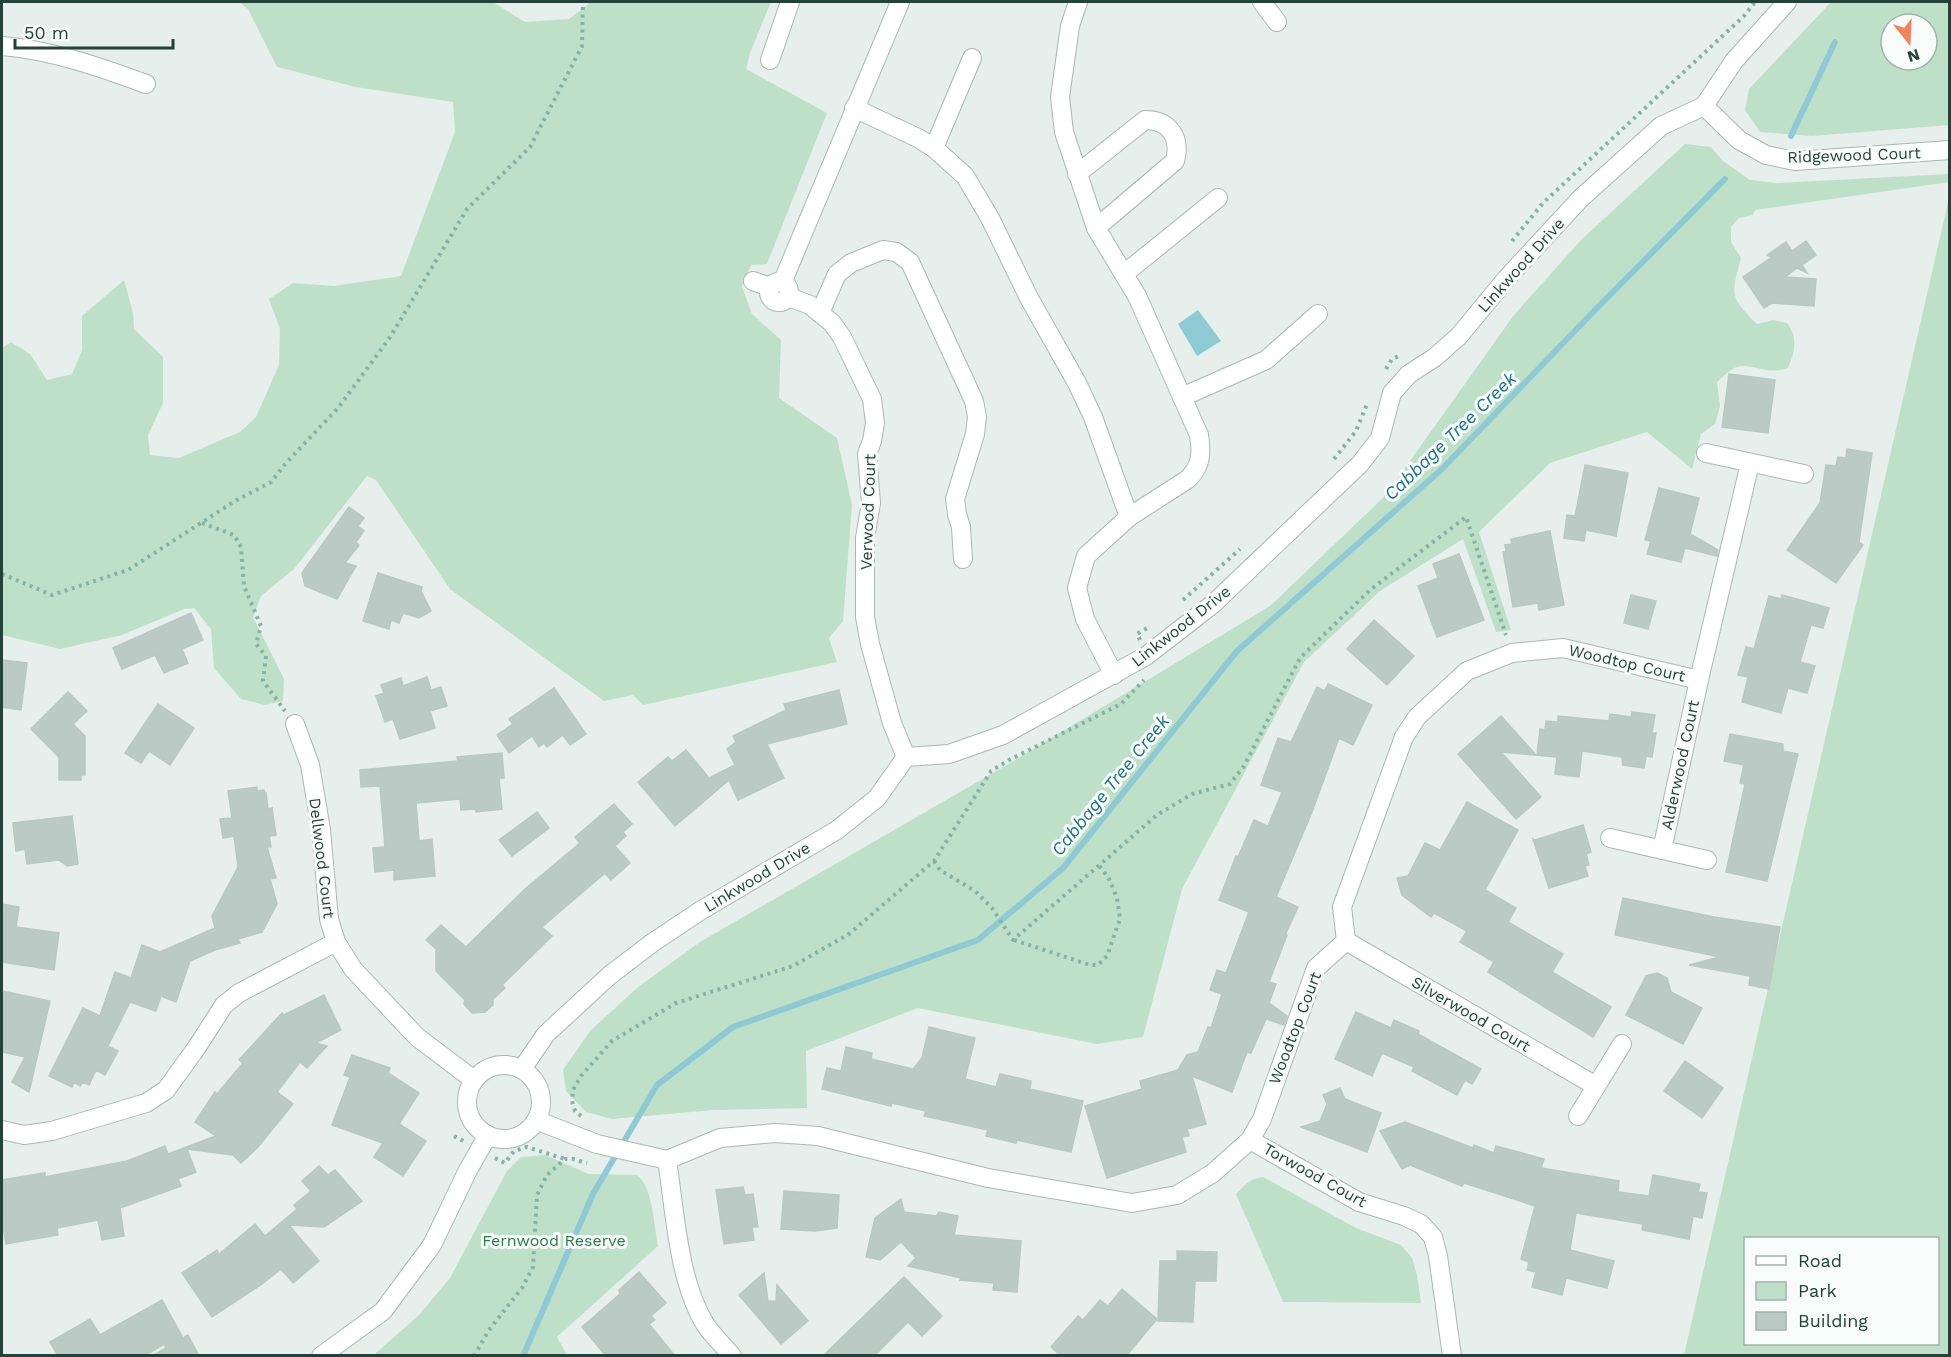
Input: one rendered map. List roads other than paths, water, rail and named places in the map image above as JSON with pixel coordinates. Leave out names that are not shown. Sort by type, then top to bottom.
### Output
[{"type":"street","points":[[770,60],[790,2]]},
{"type":"street","points":[[777,297],[900,2]]},
{"type":"street","points":[[1078,2],[1070,27],[1060,97],[1064,132],[1096,228],[1137,296],[1199,435],[1202,450],[1200,462],[1188,479],[1129,518],[1086,556],[1077,588],[1085,619],[1114,675]]},
{"type":"street","points":[[1262,2],[1277,22]]},
{"type":"street","points":[[1704,106],[1734,61],[1787,2]]},
{"type":"street","points":[[2,46],[20,48],[103,68],[146,84]]},
{"type":"street","points":[[934,148],[972,57]]},
{"type":"street","name":"Ridgewood Court","points":[[1704,106],[1738,140],[1766,155],[1795,161],[1950,150]]},
{"type":"street","name":"Linkwood Drive","points":[[522,1069],[546,1034],[610,975],[700,911],[837,830],[877,798],[906,757],[949,754],[1003,735],[1146,656],[1213,604],[1360,464],[1380,438],[1392,393],[1408,374],[1434,358],[1459,336],[1506,279],[1581,198],[1661,126],[1704,106]]},
{"type":"street","points":[[854,108],[918,138],[934,148],[965,176],[990,218],[1029,298],[1077,383],[1093,417],[1129,518]]},
{"type":"street","points":[[1077,174],[1145,120],[1162,123],[1168,127],[1177,142],[1174,161],[1096,228]]},
{"type":"street","points":[[1124,274],[1218,198]]},
{"type":"street","points":[[820,313],[837,274],[851,263],[883,250],[896,252],[910,262],[974,400],[977,417],[975,434],[955,499],[961,527],[963,559]]},
{"type":"street","name":"Verwood Court","points":[[753,281],[777,297],[810,305],[820,313],[842,337],[872,399],[875,423],[867,454],[871,503],[865,538],[866,617],[870,644],[892,723],[906,757]]},
{"type":"street","points":[[1182,397],[1266,360],[1318,314]]},
{"type":"street","points":[[1706,453],[1804,474]]},
{"type":"street","name":"Woodtop Court","points":[[667,1160],[720,1138],[775,1133],[818,1136],[988,1178],[1132,1203],[1177,1195],[1213,1173],[1250,1140],[1262,1119],[1316,968],[1346,941],[1342,907],[1404,737],[1417,717],[1467,671],[1512,653],[1563,648],[1699,680],[1750,463]]},
{"type":"street","name":"Alderwood Court","points":[[1662,850],[1699,680]]},
{"type":"street","name":"Dellwood Court","points":[[295,724],[310,765],[321,830],[329,919],[336,942],[353,969],[417,1037],[474,1080]]},
{"type":"street","name":"Alderwood Court","points":[[1610,838],[1707,860]]},
{"type":"street","name":"Silverwood Court","points":[[1346,941],[1596,1086]]},
{"type":"street","points":[[2,1130],[24,1135],[52,1131],[146,1103],[166,1090],[224,1005],[239,993],[336,942]]},
{"type":"street","points":[[1578,1116],[1622,1044]]},
{"type":"street","points":[[321,1356],[383,1311],[432,1245],[484,1142],[468,1111],[469,1089],[474,1080],[481,1072],[491,1067],[501,1065],[522,1069],[538,1086],[541,1098],[536,1120],[528,1129],[509,1138],[484,1142]]},
{"type":"street","points":[[536,1120],[597,1144],[632,1150],[667,1160],[684,1270],[693,1300],[705,1325],[732,1356]]},
{"type":"street","name":"Torwood Court","points":[[1250,1140],[1359,1202],[1404,1216],[1421,1224],[1433,1237],[1438,1256],[1452,1356]]},
{"type":"water","points":[[1198,310],[1221,341],[1197,356],[1178,324]]},
{"type":"waterway","name":"Cabbage Tree Creek","points":[[1791,136],[1835,42]]},
{"type":"waterway","name":"Cabbage Tree Creek","points":[[523,1356],[593,1194],[657,1085],[733,1027],[978,940],[1063,868],[1237,651],[1442,469],[1725,179]]},
{"type":"park label","name":"Fernwood Reserve","points":[[554,1240]]}]
